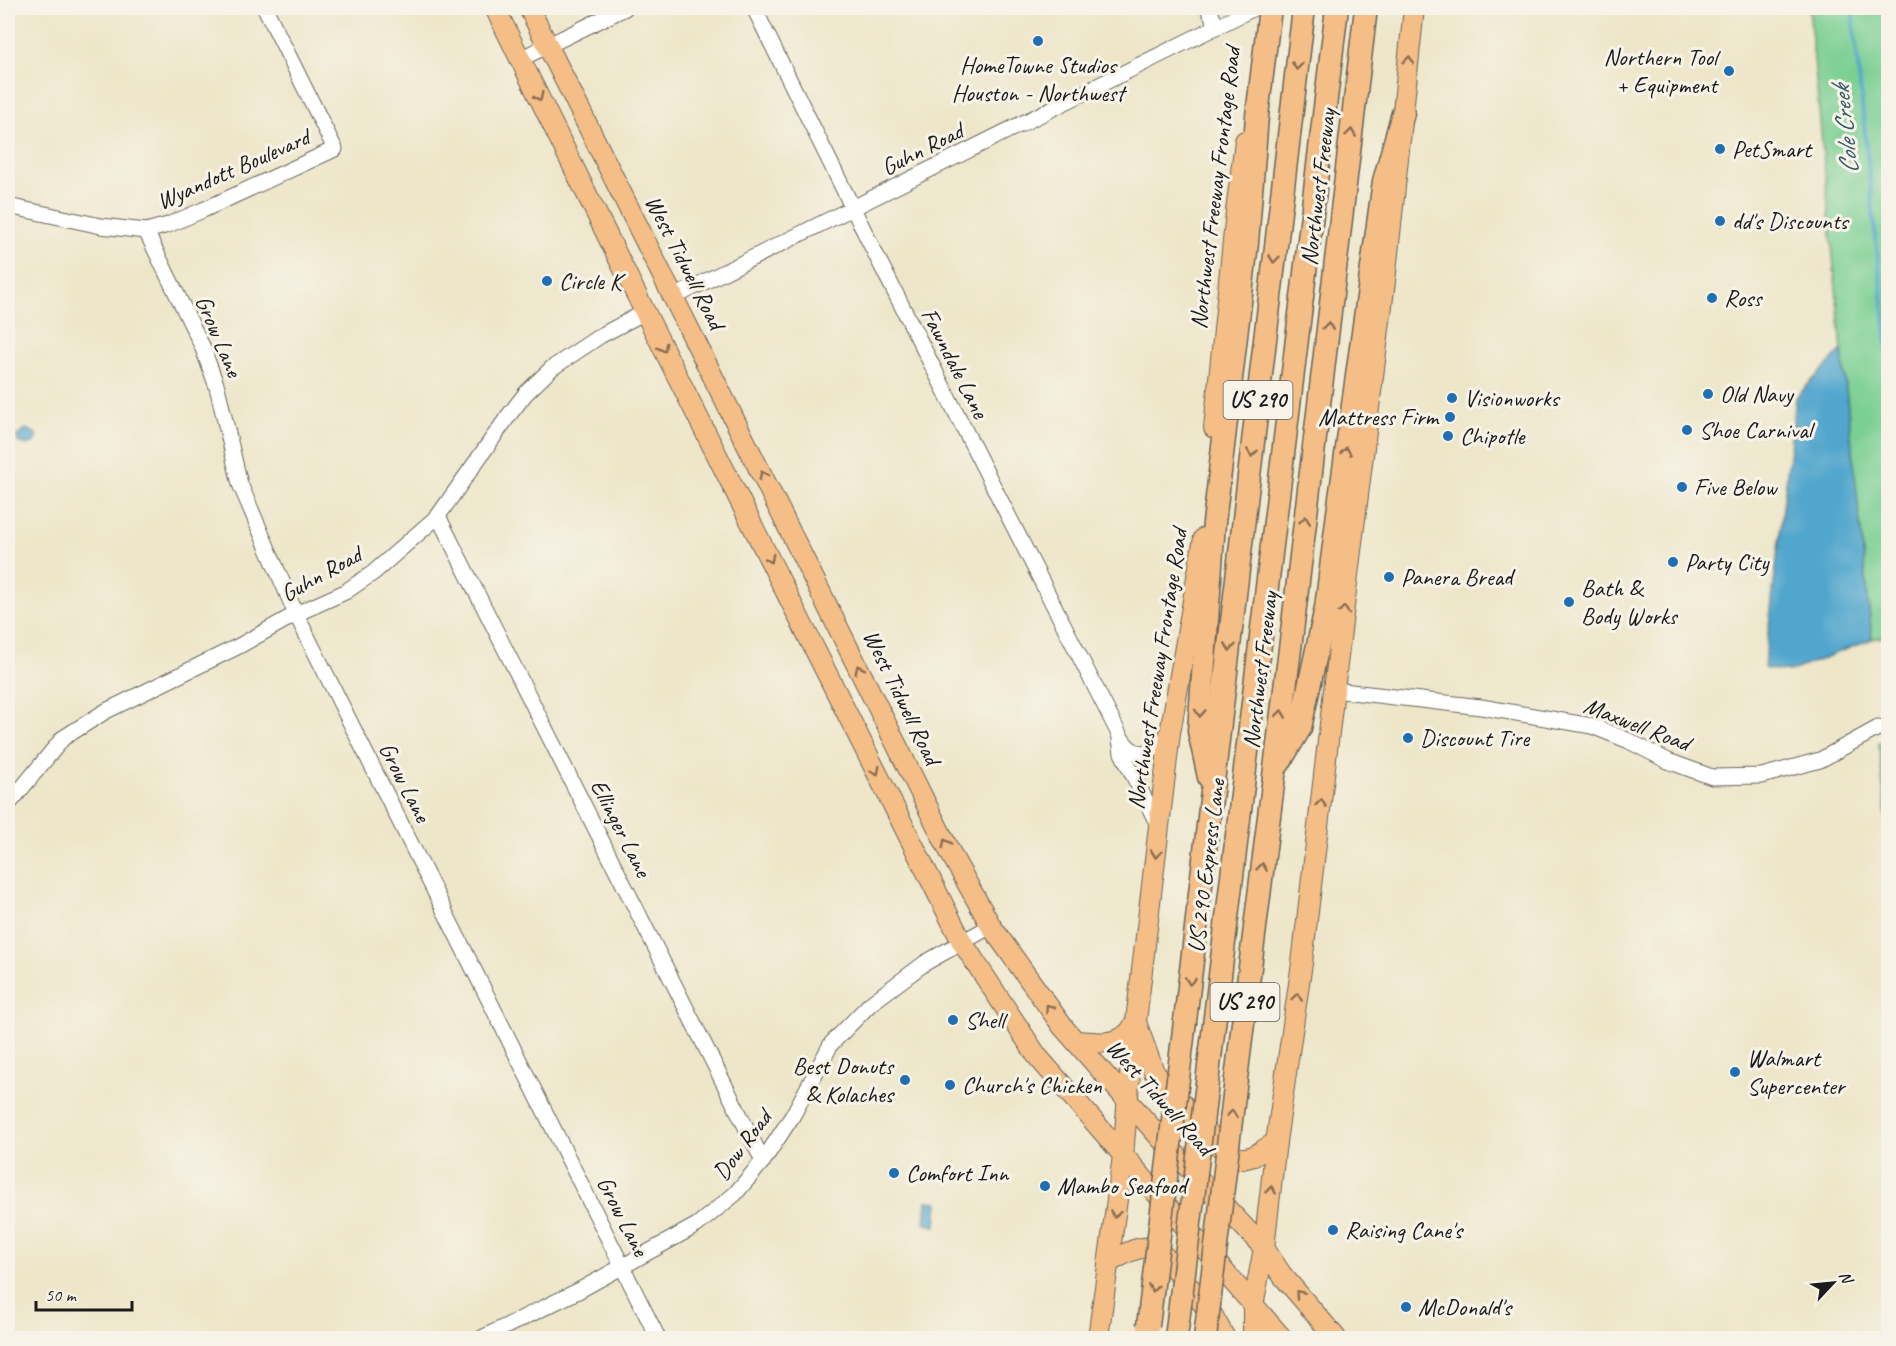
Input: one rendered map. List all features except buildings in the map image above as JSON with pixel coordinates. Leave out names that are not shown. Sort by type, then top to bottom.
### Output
[{"type":"highway","points":[[1213,793],[1199,731],[1214,523],[1247,243],[1257,116],[1270,8]]},
{"type":"highway","name":"Northwest Freeway","points":[[1148,1332],[1304,8]]},
{"type":"highway","name":"US 290 Express Lane","points":[[1176,1338],[1337,8]]},
{"type":"highway","name":"Northwest Freeway","points":[[1205,1338],[1366,8]]},
{"type":"highway","points":[[1274,772],[1300,728],[1326,608],[1384,180],[1403,113]]},
{"type":"main road","points":[[495,8],[962,942],[1037,1056],[1282,1338]]},
{"type":"main road","name":"West Tidwell Road","points":[[529,8],[952,856],[991,926],[1063,1028],[1163,1141],[1264,1248],[1282,1275],[1336,1338]]},
{"type":"main road","name":"Northwest Freeway Frontage Road","points":[[1098,1338],[1123,1156],[1136,1022],[1170,733],[1203,547],[1236,212],[1262,8]]},
{"type":"main road","points":[[1252,1338],[1253,1306],[1264,1248],[1276,1142],[1302,963],[1385,281],[1414,8]]},
{"type":"main road","points":[[751,522],[779,508]]},
{"type":"main road","points":[[858,735],[886,723]]},
{"type":"main road","points":[[1136,1022],[1154,1072],[1224,1151],[1242,1159],[1254,1156],[1276,1142]]},
{"type":"main road","points":[[1076,1041],[1103,1043],[1117,1039],[1127,1035],[1136,1022]]},
{"type":"main road","points":[[1108,1263],[1138,1248],[1147,1247],[1157,1250],[1213,1316],[1225,1338]]},
{"type":"street","name":"Wyandott Boulevard","points":[[8,206],[81,222],[146,231],[168,225],[203,210],[335,148],[265,8]]},
{"type":"street","points":[[520,59],[625,8]]},
{"type":"street","name":"Fawndale Lane","points":[[754,8],[852,208],[1120,736],[1126,746],[1135,752],[1147,753],[1160,746],[1170,733]]},
{"type":"street","points":[[1208,8],[1217,26]]},
{"type":"street","name":"Guhn Road","points":[[674,297],[1254,8]]},
{"type":"street","name":"Grow Lane","points":[[146,231],[210,366],[218,387],[240,484],[296,614],[658,1338]]},
{"type":"street","name":"Guhn Road","points":[[8,805],[63,738],[106,711],[229,651],[296,614],[345,591],[373,573],[438,516],[526,393],[552,368],[600,336],[645,312]]},
{"type":"street","name":"Ellinger Lane","points":[[438,516],[763,1161]]},
{"type":"street","name":"Maxwell Road","points":[[1334,690],[1481,707],[1592,726],[1627,740],[1668,761],[1712,777],[1762,776],[1820,760],[1878,728]]},
{"type":"street","name":"Fawndale Lane","points":[[1120,736],[1122,753],[1159,827]]},
{"type":"street","name":"Dow Road","points":[[482,1338],[580,1290],[623,1266],[700,1222],[735,1194],[763,1161],[793,1115],[831,1044],[870,1004],[925,963],[991,926]]},
{"type":"green space","points":[[1809,8],[1888,8],[1888,636],[1872,639],[1842,351]]},
{"type":"green space","points":[[1888,738],[1888,840],[1879,743]]},
{"type":"water","points":[[1842,350],[1872,639],[1789,672],[1764,668],[1796,397]]},
{"type":"water","points":[[26,429],[35,433],[37,437],[31,444],[18,442],[17,436]]},
{"type":"water","points":[[927,1201],[938,1202],[936,1226],[925,1224]]},
{"type":"waterway","name":"Cole Creek","points":[[1852,8],[1888,355]]},
{"type":"place","name":"HomeTowne Studios Houston - Northwest","points":[[1038,41]]},
{"type":"place","name":"Northern Tool + Equipment","points":[[1729,71]]},
{"type":"place","name":"PetSmart","points":[[1720,149]]},
{"type":"place","name":"dd's Discounts","points":[[1720,221]]},
{"type":"place","name":"Circle K","points":[[547,281]]},
{"type":"place","name":"Ross","points":[[1712,298]]},
{"type":"place","name":"Old Navy","points":[[1708,394]]},
{"type":"place","name":"Visionworks","points":[[1452,398]]},
{"type":"place","name":"Mattress Firm","points":[[1450,417]]},
{"type":"place","name":"Shoe Carnival","points":[[1687,430]]},
{"type":"place","name":"Chipotle","points":[[1448,436]]},
{"type":"place","name":"Five Below","points":[[1682,487]]},
{"type":"place","name":"Party City","points":[[1673,562]]},
{"type":"place","name":"Panera Bread","points":[[1389,577]]},
{"type":"place","name":"Bath & Body Works","points":[[1569,602]]},
{"type":"place","name":"Discount Tire","points":[[1408,738]]},
{"type":"place","name":"Shell","points":[[953,1020]]},
{"type":"place","name":"Walmart Supercenter","points":[[1735,1072]]},
{"type":"place","name":"Best Donuts & Kolaches","points":[[905,1080]]},
{"type":"place","name":"Church's Chicken","points":[[950,1085]]},
{"type":"place","name":"Comfort Inn","points":[[894,1173]]},
{"type":"place","name":"Mambo Seafood","points":[[1045,1186]]},
{"type":"place","name":"Raising Cane's","points":[[1333,1230]]},
{"type":"place","name":"McDonald's","points":[[1406,1307]]}]
